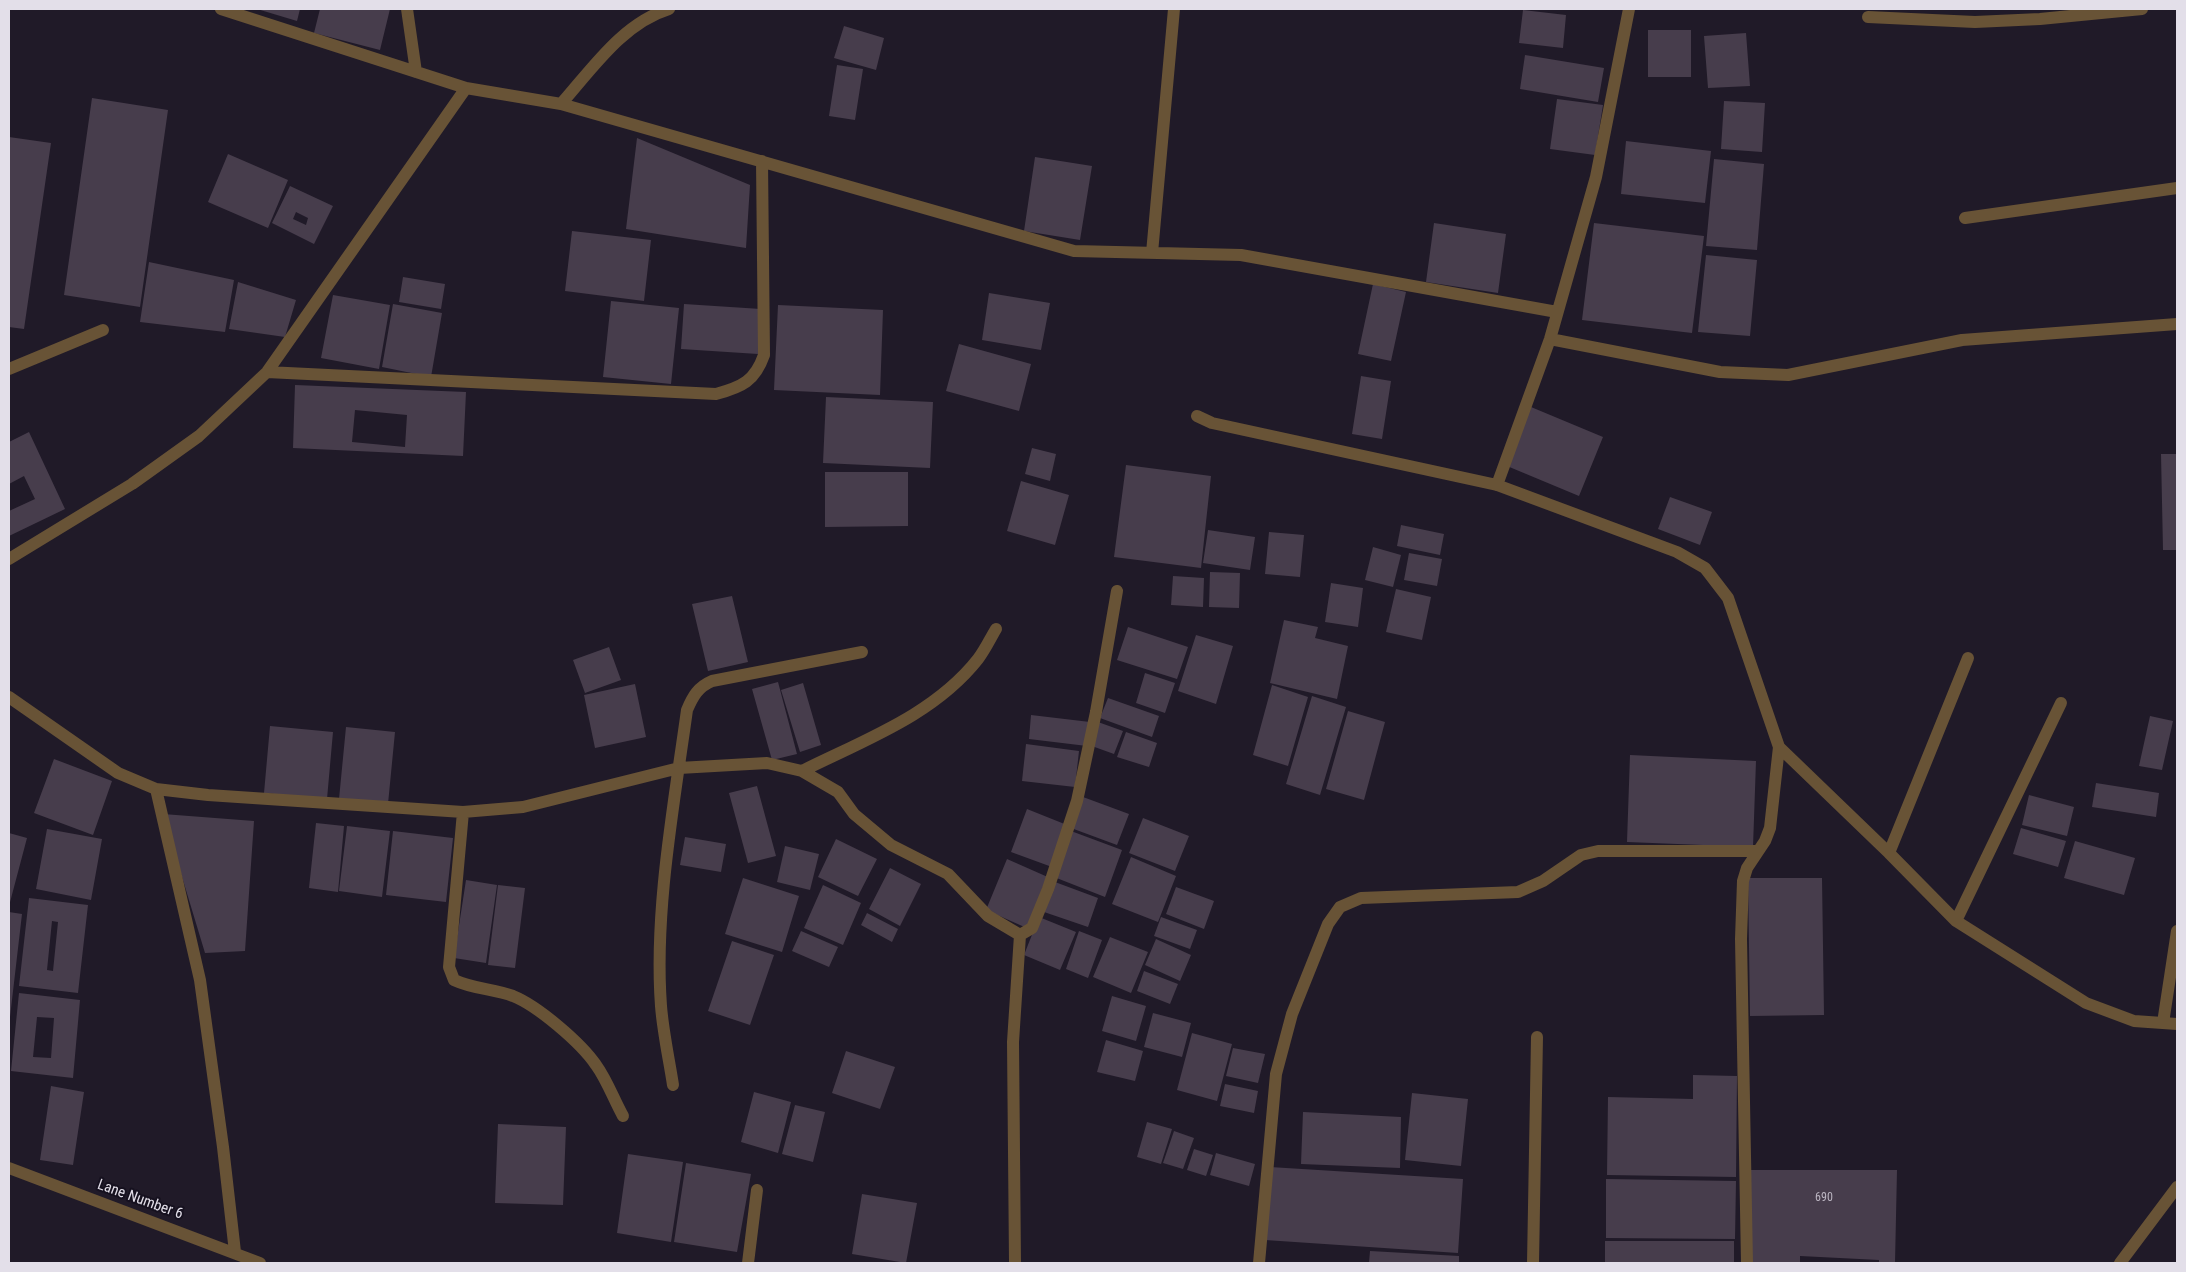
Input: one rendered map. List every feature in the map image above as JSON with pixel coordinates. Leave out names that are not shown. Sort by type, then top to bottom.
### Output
[{"type":"street","points":[[221,9],[466,88],[561,104],[1074,251],[1241,255],[1558,312]]},
{"type":"street","points":[[407,9],[416,72]]},
{"type":"street","points":[[561,104],[614,45],[652,14],[669,9]]},
{"type":"street","points":[[1152,253],[1174,9]]},
{"type":"street","points":[[1497,485],[1550,339],[1596,177],[1629,9]]},
{"type":"street","points":[[1868,17],[1975,22],[2040,19],[2142,9]]},
{"type":"street","points":[[9,560],[132,484],[192,441],[267,372],[466,88]]},
{"type":"street","points":[[267,372],[716,394],[737,388],[751,379],[759,368],[764,355],[762,161]]},
{"type":"street","points":[[1965,218],[2177,188]]},
{"type":"street","points":[[1550,339],[1720,372],[1788,375],[1962,340],[2177,324]]},
{"type":"street","points":[[9,369],[103,330]]},
{"type":"street","points":[[1198,416],[1212,423],[1497,485],[1677,552],[1705,568],[1728,598],[1779,747],[1770,828],[1765,841],[1756,852],[1743,882],[1742,939],[1747,1263]]},
{"type":"street","points":[[1020,935],[1032,928],[1048,889],[1077,801],[1096,712],[1117,591]]},
{"type":"street","points":[[802,771],[913,716],[942,696],[979,658],[996,629]]},
{"type":"street","points":[[673,1085],[661,1006],[661,942],[667,862],[687,710],[702,686],[712,681],[862,652]]},
{"type":"street","points":[[1889,853],[1968,658]]},
{"type":"street","points":[[9,697],[118,773],[156,789],[208,795],[463,812],[522,807],[679,768],[767,763],[802,771],[838,792],[854,814],[869,829],[891,845],[948,874],[988,916],[1020,935]]},
{"type":"street","points":[[1956,921],[2061,703]]},
{"type":"street","points":[[1779,747],[1889,853],[1956,921],[2086,1003],[2134,1021],[2177,1024]]},
{"type":"street","points":[[156,789],[200,980],[223,1147],[234,1252]]},
{"type":"street","points":[[463,812],[449,967],[454,980],[471,987],[513,996],[531,1006],[554,1024],[580,1046],[597,1065],[623,1116]]},
{"type":"street","points":[[1259,1263],[1276,1074],[1292,1014],[1328,924],[1340,907],[1361,898],[1518,892],[1542,881],[1581,855],[1598,851],[1756,852]]},
{"type":"street","points":[[2163,1023],[2177,931]]},
{"type":"street","points":[[1015,1263],[1013,1042],[1020,935]]},
{"type":"street","points":[[1533,1263],[1537,1038]]},
{"type":"street","name":"Lane Number 6","points":[[9,1168],[260,1263]]},
{"type":"street","points":[[748,1263],[757,1190]]},
{"type":"street","points":[[2120,1263],[2176,1191]]},
{"type":"building","points":[[257,9],[300,9],[297,21]]},
{"type":"building","points":[[320,9],[390,9],[380,50],[314,33]]},
{"type":"building","points":[[1523,10],[1566,15],[1563,48],[1519,43]]},
{"type":"building","points":[[844,26],[884,38],[876,70],[834,58]]},
{"type":"building","points":[[1648,30],[1691,30],[1691,77],[1648,77]]},
{"type":"building","points":[[1746,33],[1750,86],[1708,88],[1704,36]]},
{"type":"building","points":[[1525,55],[1604,68],[1598,102],[1520,89]]},
{"type":"building","points":[[837,65],[863,69],[855,120],[829,116]]},
{"type":"building","points":[[92,98],[168,110],[140,307],[64,295]]},
{"type":"building","points":[[1557,99],[1603,105],[1595,155],[1550,149]]},
{"type":"building","points":[[1724,101],[1765,103],[1762,152],[1721,149]]},
{"type":"building","points":[[9,137],[51,143],[24,329],[9,327]]},
{"type":"building","points":[[637,138],[750,185],[746,248],[626,229]]},
{"type":"building","points":[[1626,141],[1711,151],[1705,203],[1621,194]]},
{"type":"building","points":[[228,154],[288,180],[268,228],[208,202]]},
{"type":"building","points":[[1035,157],[1092,166],[1080,240],[1024,231]]},
{"type":"building","points":[[1714,159],[1764,164],[1757,250],[1706,246]]},
{"type":"building","points":[[290,186],[333,206],[314,244],[272,223]],"holes":[[[296,212],[308,218],[306,225],[293,219]]]},
{"type":"building","points":[[1434,223],[1506,234],[1498,293],[1426,282]]},
{"type":"building","points":[[1594,223],[1704,236],[1692,333],[1582,320]]},
{"type":"building","points":[[572,231],[651,240],[644,301],[565,291]]},
{"type":"building","points":[[1706,255],[1757,260],[1750,336],[1698,332]]},
{"type":"building","points":[[149,262],[234,280],[225,332],[140,322]]},
{"type":"building","points":[[403,277],[445,284],[441,309],[399,302]]},
{"type":"building","points":[[238,282],[296,300],[285,337],[229,329]]},
{"type":"building","points":[[1373,284],[1406,292],[1391,361],[1358,354]]},
{"type":"building","points":[[989,293],[1050,303],[1041,350],[982,340]]},
{"type":"building","points":[[333,295],[390,305],[379,369],[321,358]]},
{"type":"building","points":[[611,301],[679,308],[671,384],[603,377]]},
{"type":"building","points":[[393,304],[442,313],[431,377],[382,367]]},
{"type":"building","points":[[684,304],[761,309],[758,354],[681,349]]},
{"type":"building","points":[[778,305],[883,310],[880,395],[774,390]]},
{"type":"building","points":[[959,344],[1031,364],[1019,411],[946,391]]},
{"type":"building","points":[[1361,376],[1391,381],[1382,439],[1352,434]]},
{"type":"building","points":[[295,385],[466,392],[463,456],[293,448]],"holes":[[[355,410],[407,415],[405,447],[352,442]]]},
{"type":"building","points":[[826,397],[933,402],[930,468],[823,463]]},
{"type":"building","points":[[1531,407],[1603,437],[1579,496],[1507,466]]},
{"type":"building","points":[[29,432],[65,509],[9,536],[9,511],[35,499],[24,476],[9,484],[9,442]]},
{"type":"building","points":[[1032,448],[1056,454],[1050,481],[1025,474]]},
{"type":"building","points":[[2161,454],[2177,454],[2177,550],[2163,550]]},
{"type":"building","points":[[1126,465],[1211,476],[1201,568],[1114,557]]},
{"type":"building","points":[[825,472],[908,472],[908,526],[825,527]]},
{"type":"building","points":[[1021,481],[1069,495],[1055,545],[1007,531]]},
{"type":"building","points":[[1670,497],[1712,512],[1700,545],[1658,529]]},
{"type":"building","points":[[1401,525],[1444,534],[1440,555],[1397,546]]},
{"type":"building","points":[[1208,530],[1255,537],[1250,570],[1203,563]]},
{"type":"building","points":[[1269,532],[1304,535],[1300,577],[1265,574]]},
{"type":"building","points":[[1373,547],[1401,555],[1393,587],[1365,580]]},
{"type":"building","points":[[1409,553],[1442,559],[1437,586],[1404,580]]},
{"type":"building","points":[[1210,572],[1240,573],[1239,608],[1209,607]]},
{"type":"building","points":[[1173,576],[1204,578],[1203,607],[1171,605]]},
{"type":"building","points":[[1331,583],[1363,588],[1358,627],[1325,622]]},
{"type":"building","points":[[1396,589],[1431,597],[1422,640],[1386,632]]},
{"type":"building","points":[[732,596],[748,662],[708,671],[692,604]]},
{"type":"building","points":[[1284,620],[1318,627],[1315,638],[1348,646],[1337,699],[1270,683]]},
{"type":"building","points":[[1128,627],[1188,647],[1177,679],[1117,660]]},
{"type":"building","points":[[1196,635],[1233,646],[1216,704],[1178,691]]},
{"type":"building","points":[[609,647],[621,680],[585,693],[573,660]]},
{"type":"building","points":[[1145,673],[1175,683],[1165,713],[1136,703]]},
{"type":"building","points":[[778,682],[797,754],[772,760],[752,689]]},
{"type":"building","points":[[803,683],[821,745],[800,752],[781,690]]},
{"type":"building","points":[[635,684],[646,737],[595,748],[584,695]]},
{"type":"building","points":[[1272,685],[1308,697],[1288,766],[1253,755]]},
{"type":"building","points":[[1312,696],[1346,707],[1320,795],[1286,784]]},
{"type":"building","points":[[1108,698],[1159,716],[1152,737],[1100,718]]},
{"type":"building","points":[[1348,711],[1385,722],[1364,800],[1326,789]]},
{"type":"building","points":[[1031,715],[1090,722],[1087,746],[1029,739]]},
{"type":"building","points":[[2150,716],[2173,721],[2162,770],[2139,766]]},
{"type":"building","points":[[1098,722],[1123,731],[1114,754],[1089,745]]},
{"type":"building","points":[[270,726],[333,732],[327,799],[264,793]]},
{"type":"building","points":[[346,727],[395,732],[388,804],[339,799]]},
{"type":"building","points":[[1126,732],[1157,743],[1149,767],[1117,757]]},
{"type":"building","points":[[1026,744],[1079,751],[1075,787],[1022,781]]},
{"type":"building","points":[[1630,755],[1756,761],[1753,847],[1627,842]]},
{"type":"building","points":[[54,759],[112,781],[93,835],[34,813]]},
{"type":"building","points":[[2096,783],[2159,793],[2156,817],[2092,807]]},
{"type":"building","points":[[757,786],[776,856],[748,863],[729,793]]},
{"type":"building","points":[[2029,795],[2074,807],[2067,836],[2022,825]]},
{"type":"building","points":[[1083,797],[1129,814],[1117,845],[1071,828]]},
{"type":"building","points":[[1027,809],[1067,825],[1052,867],[1011,852]]},
{"type":"building","points":[[163,814],[254,821],[245,951],[205,953]]},
{"type":"building","points":[[1143,818],[1189,836],[1175,871],[1129,853]]},
{"type":"building","points":[[316,823],[344,826],[338,892],[309,888]]},
{"type":"building","points":[[347,826],[390,831],[382,897],[339,891]]},
{"type":"building","points":[[2021,828],[2066,841],[2058,867],[2013,854]]},
{"type":"building","points":[[47,829],[102,839],[91,900],[36,889]]},
{"type":"building","points":[[393,831],[453,838],[446,902],[386,895]]},
{"type":"building","points":[[1071,831],[1122,850],[1105,897],[1054,877]]},
{"type":"building","points":[[9,833],[27,838],[9,906]]},
{"type":"building","points":[[685,837],[726,844],[721,872],[680,865]]},
{"type":"building","points":[[836,839],[877,859],[858,896],[818,877]]},
{"type":"building","points":[[2075,841],[2135,858],[2124,895],[2064,878]]},
{"type":"building","points":[[785,846],[819,854],[810,890],[777,882]]},
{"type":"building","points":[[1131,857],[1176,876],[1158,922],[1112,904]]},
{"type":"building","points":[[1007,859],[1050,878],[1029,929],[986,910]]},
{"type":"building","points":[[890,868],[921,884],[900,926],[869,909]]},
{"type":"building","points":[[743,878],[799,896],[782,952],[725,934]]},
{"type":"building","points":[[1748,878],[1822,878],[1824,1015],[1750,1016]]},
{"type":"building","points":[[466,880],[497,885],[486,963],[454,958]]},
{"type":"building","points":[[1055,882],[1098,898],[1088,927],[1044,912]]},
{"type":"building","points":[[498,885],[525,888],[515,968],[488,965]]},
{"type":"building","points":[[823,885],[861,903],[843,945],[804,928]]},
{"type":"building","points":[[1176,887],[1214,901],[1204,929],[1166,914]]},
{"type":"building","points":[[29,898],[88,905],[78,993],[19,986]],"holes":[[[52,921],[58,922],[53,971],[47,970]]]},
{"type":"building","points":[[9,912],[22,914],[10,1017],[9,1017]]},
{"type":"building","points":[[867,913],[898,929],[892,942],[861,925]]},
{"type":"building","points":[[1039,917],[1076,932],[1060,970],[1024,955]]},
{"type":"building","points":[[1161,917],[1197,930],[1190,949],[1154,936]]},
{"type":"building","points":[[801,931],[838,947],[829,967],[792,951]]},
{"type":"building","points":[[1079,931],[1102,940],[1088,978],[1066,969]]},
{"type":"building","points":[[1110,937],[1148,952],[1131,993],[1093,977]]},
{"type":"building","points":[[1156,939],[1191,955],[1180,981],[1145,965]]},
{"type":"building","points":[[732,941],[774,955],[750,1025],[708,1011]]},
{"type":"building","points":[[1144,971],[1178,984],[1170,1004],[1137,991]]},
{"type":"building","points":[[19,993],[80,1000],[73,1078],[11,1071]],"holes":[[[37,1017],[54,1018],[51,1058],[33,1057]]]},
{"type":"building","points":[[1112,996],[1146,1006],[1136,1041],[1102,1031]]},
{"type":"building","points":[[1153,1013],[1191,1023],[1182,1057],[1144,1047]]},
{"type":"building","points":[[1192,1033],[1232,1044],[1217,1101],[1177,1090]]},
{"type":"building","points":[[1106,1040],[1143,1051],[1135,1081],[1097,1072]]},
{"type":"building","points":[[1233,1048],[1265,1054],[1258,1083],[1226,1076]]},
{"type":"building","points":[[846,1051],[895,1067],[880,1109],[832,1093]]},
{"type":"building","points":[[1693,1075],[1737,1076],[1736,1177],[1607,1175],[1608,1097],[1693,1099]]},
{"type":"building","points":[[1225,1084],[1258,1091],[1254,1113],[1220,1106]]},
{"type":"building","points":[[51,1086],[84,1092],[73,1165],[40,1160]]},
{"type":"building","points":[[754,1092],[791,1102],[778,1153],[741,1142]]},
{"type":"building","points":[[1412,1093],[1468,1099],[1461,1166],[1405,1160]]},
{"type":"building","points":[[795,1105],[825,1112],[813,1162],[782,1154]]},
{"type":"building","points":[[1303,1112],[1401,1117],[1400,1168],[1301,1164]]},
{"type":"building","points":[[1147,1122],[1172,1129],[1161,1164],[1137,1157]]},
{"type":"building","points":[[498,1124],[566,1127],[563,1205],[495,1203]]},
{"type":"building","points":[[1174,1131],[1194,1138],[1183,1169],[1163,1163]]},
{"type":"building","points":[[1194,1149],[1213,1155],[1206,1176],[1187,1170]]},
{"type":"building","points":[[1216,1153],[1255,1164],[1249,1186],[1210,1175]]},
{"type":"building","points":[[628,1154],[683,1162],[671,1242],[617,1233]]},
{"type":"building","points":[[686,1163],[751,1174],[737,1252],[674,1242]]},
{"type":"building","points":[[1270,1167],[1463,1179],[1458,1253],[1265,1240]]},
{"type":"building","points":[[1750,1170],[1897,1170],[1895,1263],[1879,1263],[1879,1260],[1800,1256],[1800,1263],[1752,1263]]},
{"type":"building","points":[[1606,1179],[1736,1181],[1735,1239],[1606,1238]]},
{"type":"building","points":[[862,1194],[917,1203],[906,1263],[852,1254]]},
{"type":"building","points":[[1605,1241],[1734,1241],[1734,1263],[1605,1263]]},
{"type":"building","points":[[1370,1251],[1459,1256],[1459,1263],[1369,1263]]}]
